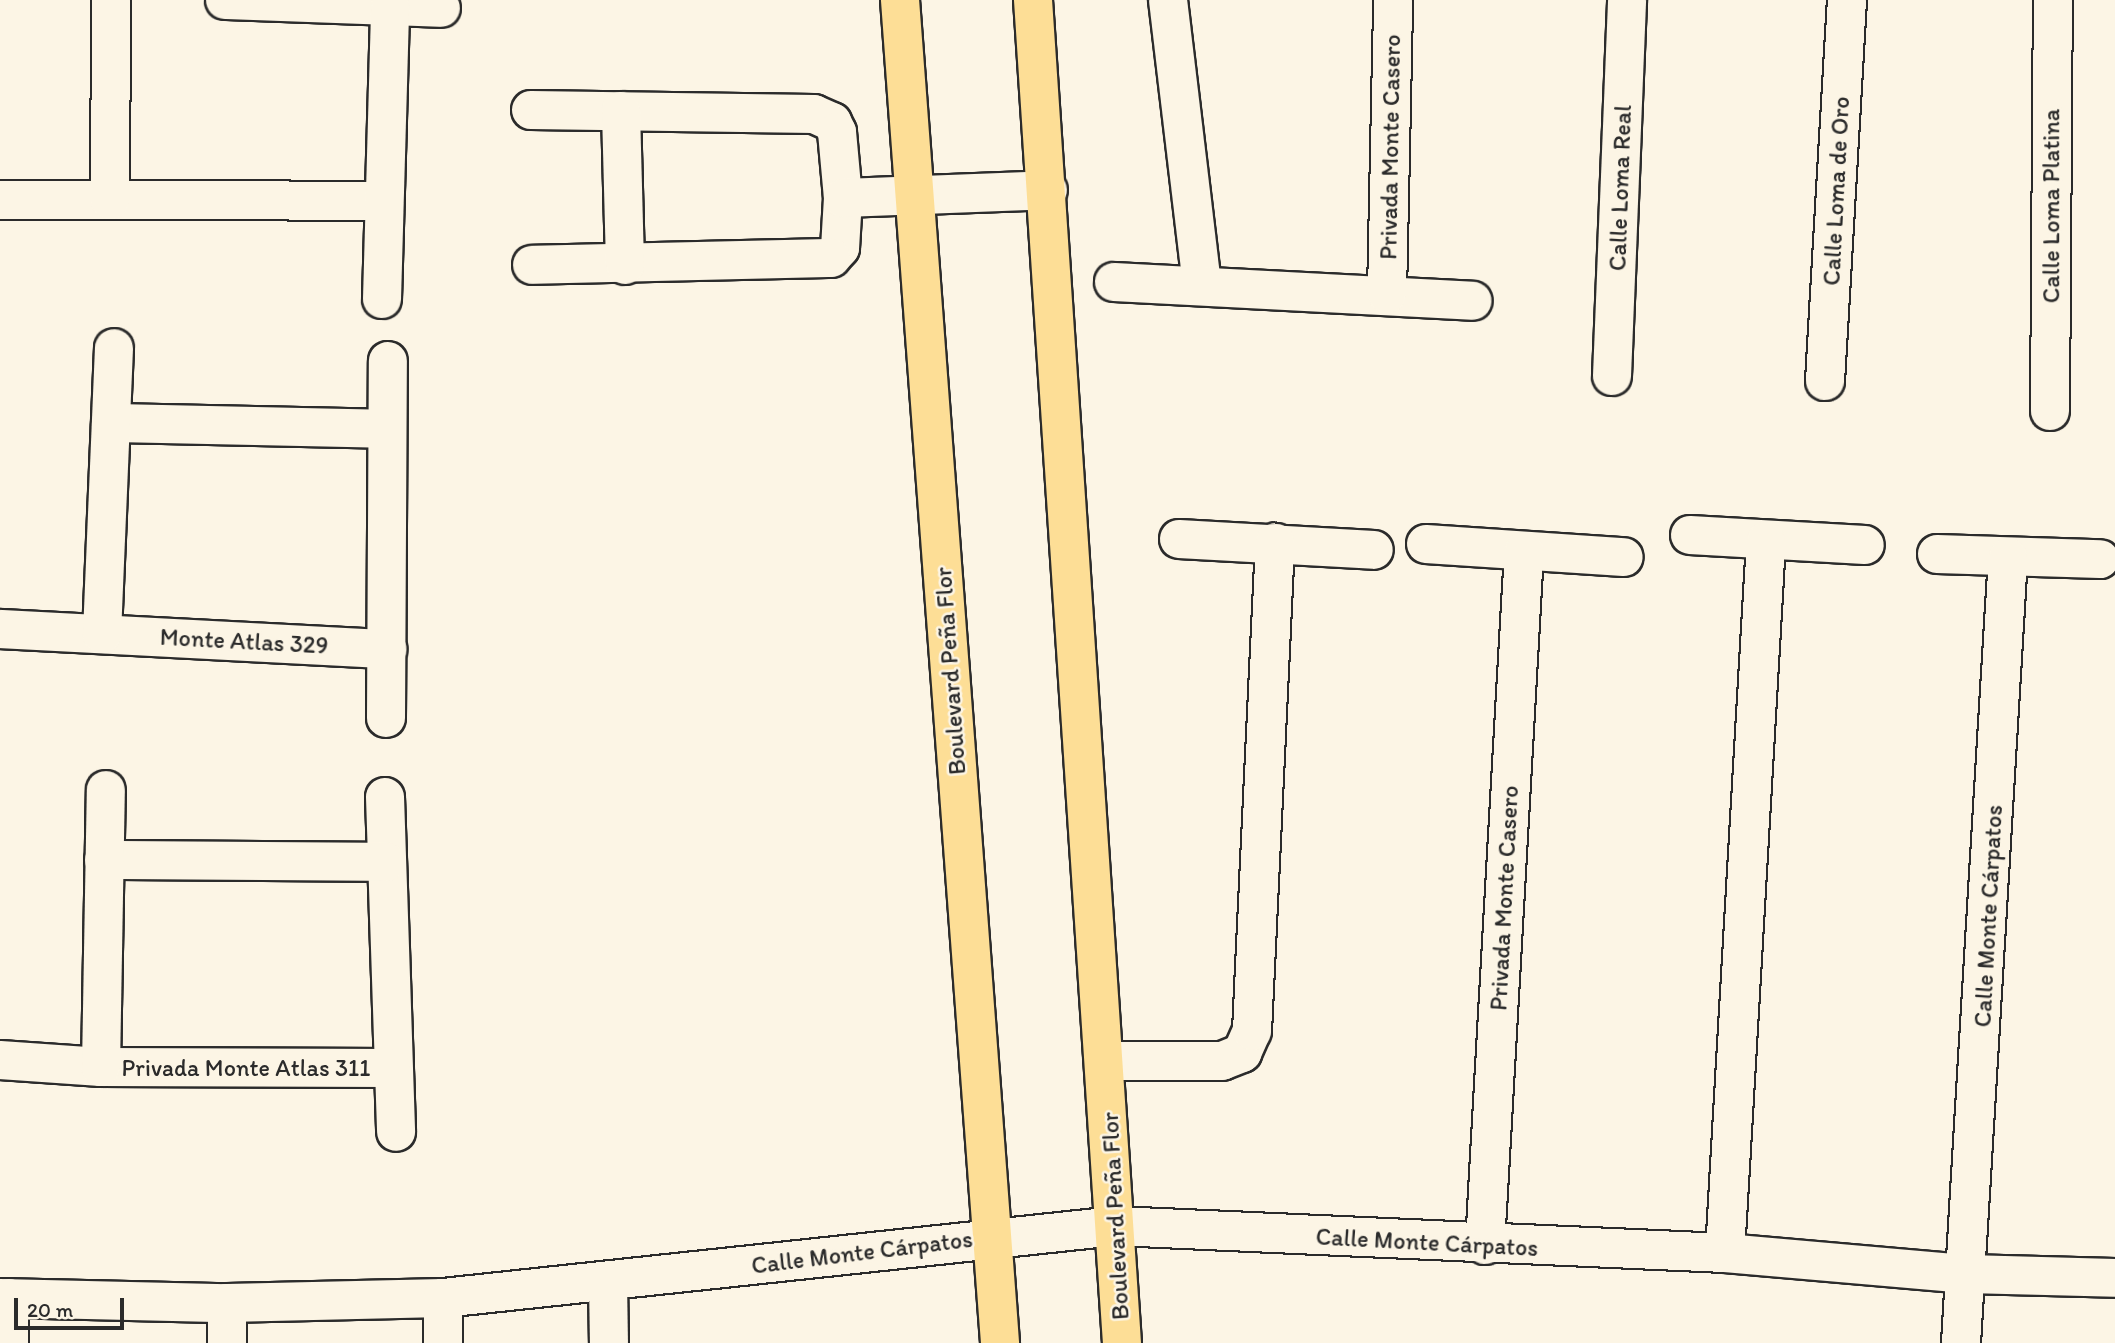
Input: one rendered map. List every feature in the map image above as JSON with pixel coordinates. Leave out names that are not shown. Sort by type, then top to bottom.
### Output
[{"type":"main road","name":"Boulevard Peña Flor","points":[[900,0],[1000,1343]]},
{"type":"main road","name":"Boulevard Peña Flor","points":[[1034,0],[1106,1061],[1122,1343]]},
{"type":"street","points":[[110,200],[111,0]]},
{"type":"street","points":[[225,0],[441,8]]},
{"type":"street","points":[[1168,0],[1202,285]]},
{"type":"street","name":"Privada Monte Casero","points":[[1387,294],[1393,0]]},
{"type":"street","name":"Calle Loma Real","points":[[1612,376],[1627,0]]},
{"type":"street","name":"Calle Loma de Oro","points":[[1825,382],[1847,0]]},
{"type":"street","name":"Calle Loma Platina","points":[[2050,411],[2053,0]]},
{"type":"street","points":[[383,299],[390,7]]},
{"type":"street","points":[[531,110],[814,114],[832,122],[837,132],[843,198],[839,248],[831,258],[625,265],[532,265]]},
{"type":"street","points":[[621,111],[625,265]]},
{"type":"street","points":[[843,198],[1048,190]]},
{"type":"street","points":[[0,200],[384,201]]},
{"type":"street","name":"Privada Monte Casero","points":[[1114,282],[1387,294],[1472,301]]},
{"type":"street","points":[[102,634],[114,348]]},
{"type":"street","points":[[386,718],[388,361]]},
{"type":"street","points":[[111,423],[387,429]]},
{"type":"street","points":[[1690,535],[1865,545]]},
{"type":"street","points":[[1179,539],[1374,550]]},
{"type":"street","points":[[1725,1253],[1766,541]]},
{"type":"street","points":[[1106,1061],[1222,1061],[1242,1053],[1252,1031],[1275,543]]},
{"type":"street","points":[[1426,544],[1624,557]]},
{"type":"street","name":"Privada Monte Casero","points":[[1485,1245],[1524,551]]},
{"type":"street","points":[[1937,554],[2100,559]]},
{"type":"street","name":"Calle Monte Cárpatos","points":[[1967,1274],[2008,557]]},
{"type":"street","name":"Monte Atlas 329","points":[[0,629],[387,649]]},
{"type":"street","name":"Privada Monte Atlas 311","points":[[101,1067],[107,790]]},
{"type":"street","name":"Privada Monte Atlas 311","points":[[385,797],[391,1068],[396,1132]]},
{"type":"street","points":[[104,860],[386,862]]},
{"type":"street","name":"Privada Monte Atlas 311","points":[[0,1060],[101,1067],[391,1068]]},
{"type":"street","name":"Calle Monte Cárpatos","points":[[4,1298],[227,1303],[443,1298],[608,1282],[993,1237],[1116,1226],[1485,1245],[1725,1253],[1967,1274],[2115,1279]]},
{"type":"street","points":[[1961,1343],[1967,1274]]},
{"type":"street","points":[[608,1282],[609,1343]]},
{"type":"street","points":[[4,1298],[9,1343]]},
{"type":"street","points":[[443,1298],[443,1343]]},
{"type":"street","points":[[227,1303],[227,1343]]}]
